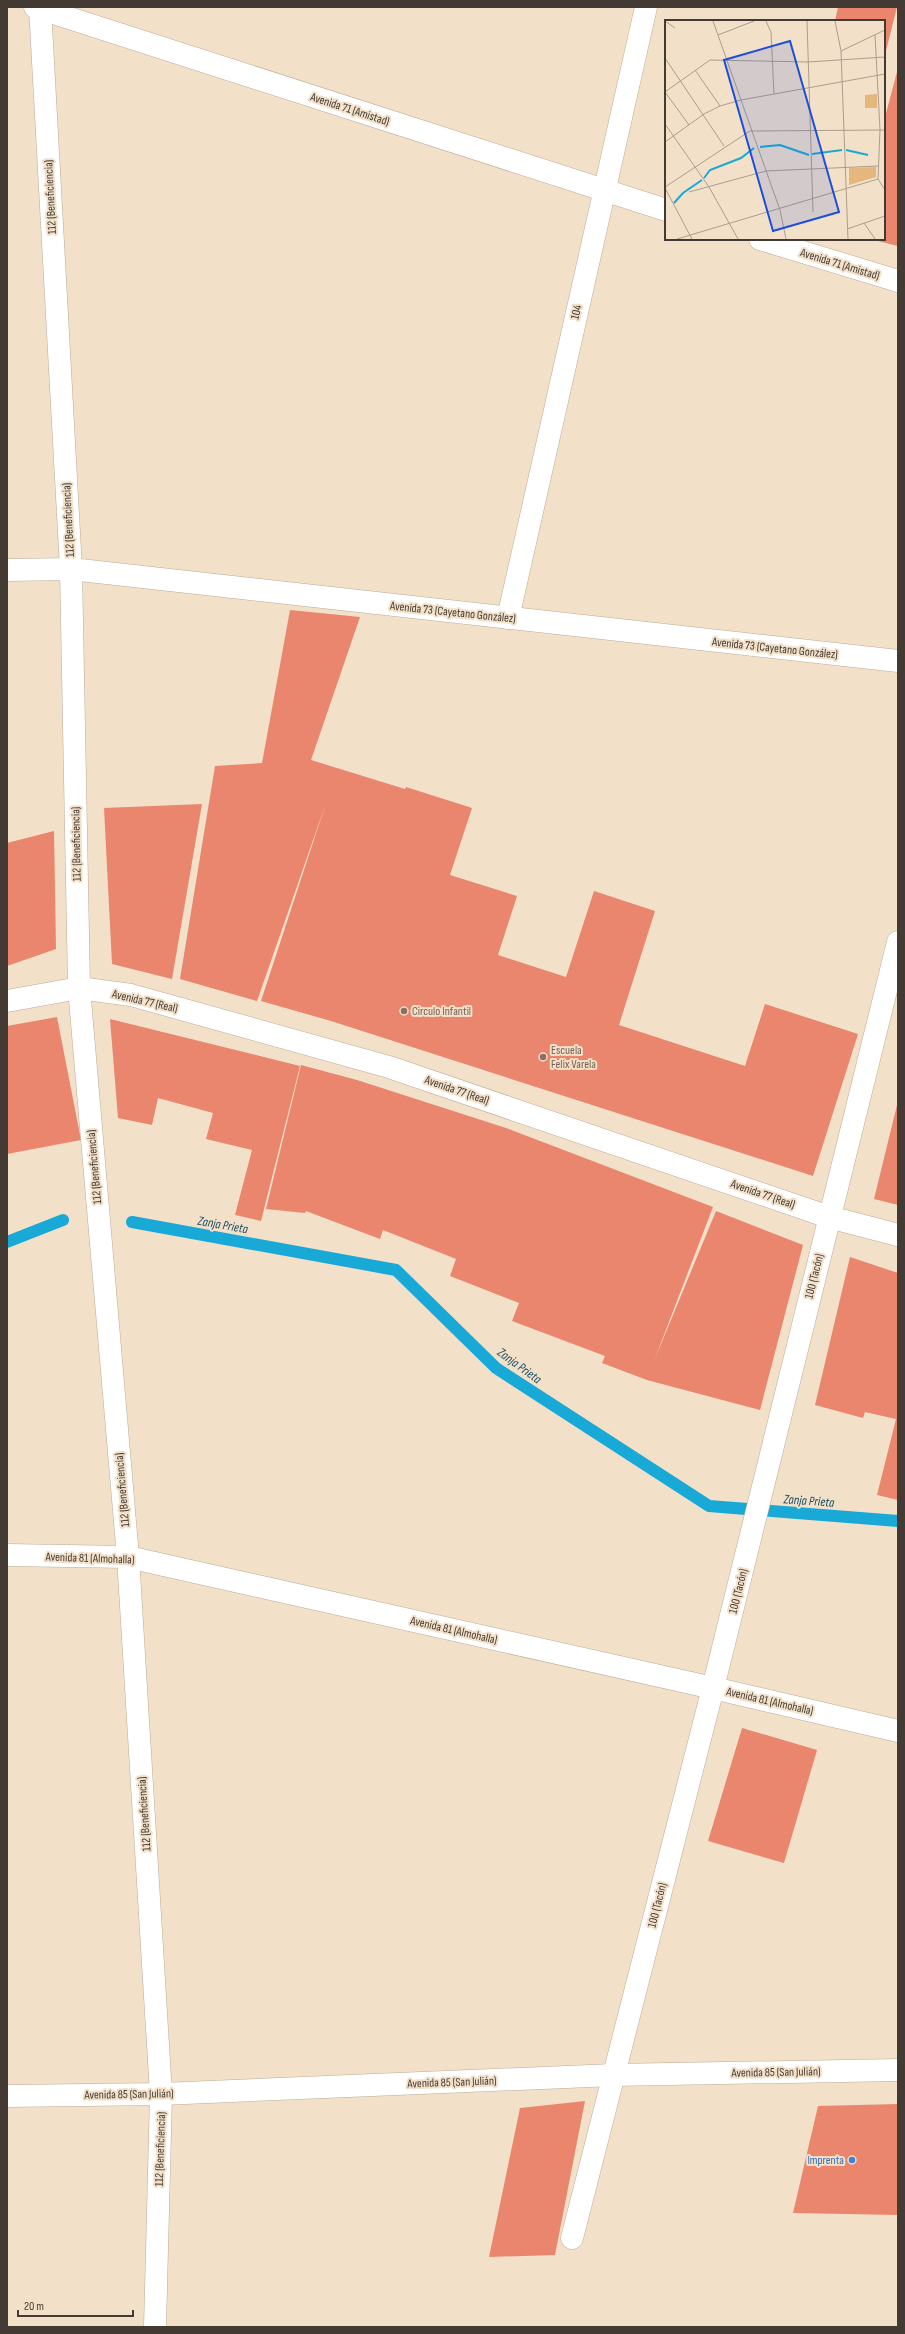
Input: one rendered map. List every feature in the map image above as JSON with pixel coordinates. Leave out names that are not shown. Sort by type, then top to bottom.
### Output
[{"type":"street","name":"Avenida 71 (Amistad)","points":[[39,7],[603,191],[665,210]]},
{"type":"street","name":"112 (Beneficiencia)","points":[[39,7],[71,569],[79,988],[128,1557],[161,2094],[155,2327]]},
{"type":"street","name":"104","points":[[508,618],[603,191],[646,7]]},
{"type":"street","name":"Avenida 71 (Amistad)","points":[[763,240],[898,281]]},
{"type":"street","name":"Avenida 73 (Cayetano González)","points":[[7,570],[71,569],[898,661]]},
{"type":"street","name":"100 (Tacón)","points":[[572,2238],[765,1483],[829,1217],[898,942]]},
{"type":"street","name":"Avenida 77 (Real)","points":[[7,1001],[79,988],[131,995],[389,1067],[829,1217],[898,1235]]},
{"type":"street","name":"Avenida 81 (Almohalla)","points":[[7,1555],[128,1557],[713,1688],[898,1732]]},
{"type":"street","name":"Avenida 85 (San Julián)","points":[[7,2096],[161,2094],[613,2075],[898,2070]]},
{"type":"building","points":[[838,7],[897,7],[885,55],[885,20],[835,20]]},
{"type":"building","points":[[898,68],[898,246],[874,240],[885,240],[885,117]]},
{"type":"building","points":[[290,610],[360,617],[311,760],[405,789],[406,787],[472,808],[450,875],[517,896],[498,955],[566,977],[594,891],[655,911],[619,1025],[745,1066],[765,1004],[858,1034],[813,1176],[331,1021],[261,1001],[326,803],[257,1001],[180,979],[215,766],[262,763]]},
{"type":"building","points":[[202,804],[172,979],[112,964],[104,808]]},
{"type":"building","points":[[54,831],[56,949],[7,966],[7,843]]},
{"type":"building","points":[[57,1017],[81,1140],[7,1154],[7,1026]]},
{"type":"building","points":[[110,1019],[300,1066],[261,1221],[235,1215],[252,1150],[206,1139],[213,1113],[158,1098],[152,1125],[118,1118]]},
{"type":"building","points":[[301,1065],[357,1080],[506,1128],[713,1207],[654,1361],[716,1211],[803,1245],[760,1410],[647,1380],[602,1363],[605,1356],[512,1321],[519,1303],[450,1276],[456,1259],[383,1230],[380,1239],[306,1211],[305,1213],[266,1209]]},
{"type":"building","points":[[898,1105],[898,1205],[874,1199]]},
{"type":"building","points":[[850,1257],[898,1273],[898,1500],[877,1495],[896,1419],[865,1412],[863,1418],[815,1405]]},
{"type":"building","points":[[742,1728],[817,1750],[784,1863],[708,1841]]},
{"type":"building","points":[[585,2101],[555,2255],[489,2257],[520,2108]]},
{"type":"building","name":"Imprenta","points":[[898,2104],[898,2215],[793,2213],[818,2106]]},
{"type":"waterway","name":"Zanja Prieta","points":[[7,1242],[63,1220]]},
{"type":"waterway","name":"Zanja Prieta","points":[[132,1222],[396,1270],[496,1368],[709,1506],[898,1521]]},
{"type":"place","name":"Circulo Infantil","points":[[404,1011]]},
{"type":"place","name":"Escuela Felix Varela","points":[[543,1057]]},
{"type":"place","name":"Imprenta","points":[[852,2160]]}]
